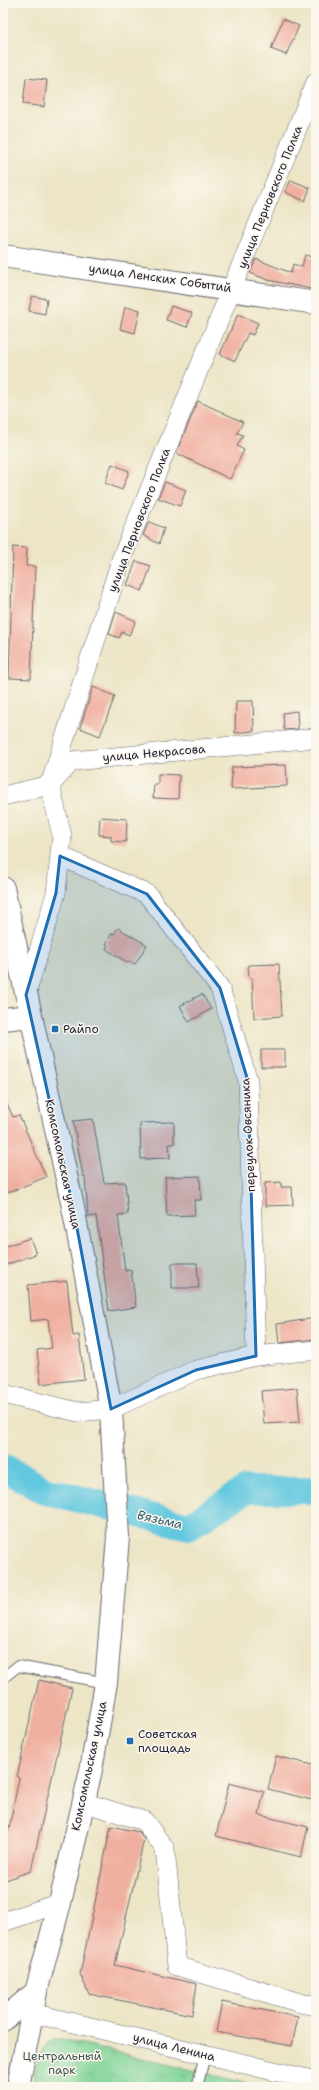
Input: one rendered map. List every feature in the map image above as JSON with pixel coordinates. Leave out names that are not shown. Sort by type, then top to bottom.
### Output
[{"type":"main road","name":"улица Ленских Событий","points":[[3,256],[316,302]]},
{"type":"main road","name":"Комсомольская улица","points":[[4,895],[73,1206],[111,1409],[114,1441],[118,1537],[106,1683],[91,1770],[60,1903],[34,2002]]},
{"type":"main road","points":[[3,1018],[31,1016]]},
{"type":"main road","points":[[3,2020],[34,2002]]},
{"type":"main road","points":[[18,2087],[34,2002]]},
{"type":"main road","points":[[3,2076],[9,2087]]},
{"type":"street","name":"улица Перновского Полка","points":[[50,785],[121,560],[233,289],[316,82]]},
{"type":"street","name":"улица Некрасова","points":[[50,785],[72,761],[316,738]]},
{"type":"street","points":[[3,796],[50,785],[62,836],[56,893],[26,994]]},
{"type":"street","name":"переулок Овсяника","points":[[60,856],[147,894],[220,988],[248,1081],[256,1356]]},
{"type":"street","points":[[3,1394],[78,1412],[111,1409],[196,1370],[256,1356],[316,1350]]},
{"type":"street","points":[[83,1802],[144,1821],[165,1849],[177,1966],[304,2004],[316,2005]]},
{"type":"street","points":[[3,1922],[60,1903]]},
{"type":"street","name":"улица Ленина","points":[[34,2002],[205,2055],[316,2081]]},
{"type":"lane","points":[[3,1678],[18,1666],[106,1683]]},
{"type":"lane","points":[[197,2087],[205,2055]]},
{"type":"highlighted area","points":[[60,856],[147,894],[220,988],[248,1081],[256,1356],[196,1370],[111,1409],[73,1207],[26,995],[56,893]]},
{"type":"green space","name":"Центральный парк","points":[[55,2039],[62,2039],[262,2087],[32,2087],[36,2066],[41,2053],[44,2047]]},
{"type":"building","points":[[283,19],[299,26],[286,55],[271,49]]},
{"type":"building","points":[[26,78],[47,80],[44,107],[23,104]]},
{"type":"building","points":[[291,180],[310,188],[305,201],[285,192]]},
{"type":"building","points":[[305,255],[316,258],[316,290],[268,280],[250,273],[256,259],[291,273],[293,264],[302,267]]},
{"type":"building","points":[[32,296],[47,299],[45,314],[29,311]]},
{"type":"building","points":[[171,306],[192,313],[187,327],[166,320]]},
{"type":"building","points":[[125,307],[140,310],[135,333],[120,329]]},
{"type":"building","points":[[238,314],[258,323],[253,335],[248,333],[235,361],[220,354]]},
{"type":"building","points":[[198,401],[243,422],[237,433],[243,435],[237,446],[244,450],[230,479],[176,453]]},
{"type":"building","points":[[112,464],[129,471],[122,490],[105,483]]},
{"type":"building","points":[[165,482],[186,490],[180,506],[158,498]]},
{"type":"building","points":[[149,522],[164,528],[159,544],[143,535]]},
{"type":"building","points":[[13,547],[27,548],[26,566],[35,566],[31,679],[9,678]]},
{"type":"building","points":[[136,561],[151,566],[142,591],[127,585]]},
{"type":"building","points":[[116,612],[136,621],[129,635],[122,632],[119,638],[109,634]]},
{"type":"building","points":[[93,687],[115,696],[100,736],[80,728]]},
{"type":"building","points":[[236,701],[253,701],[254,731],[235,733]]},
{"type":"building","points":[[297,711],[298,729],[284,730],[283,713]]},
{"type":"building","points":[[286,765],[287,786],[231,789],[232,767]]},
{"type":"building","points":[[158,774],[179,775],[178,799],[153,798],[154,784],[158,784]]},
{"type":"building","points":[[100,817],[127,819],[126,842],[111,841],[111,836],[99,835]]},
{"type":"building","points":[[118,928],[147,945],[135,964],[129,961],[128,963],[106,949],[108,945],[106,944],[112,933],[114,934]]},
{"type":"building","points":[[279,964],[282,1016],[254,1018],[252,978],[249,978],[248,965]]},
{"type":"building","points":[[202,994],[211,1009],[189,1022],[180,1006]]},
{"type":"building","points":[[261,1050],[285,1050],[285,1067],[261,1067]]},
{"type":"building","points":[[3,1095],[13,1117],[19,1115],[46,1177],[7,1193],[3,1183]]},
{"type":"building","points":[[93,1119],[104,1183],[125,1182],[128,1214],[118,1215],[125,1271],[131,1270],[136,1307],[109,1311],[96,1216],[88,1217],[85,1176],[83,1176],[73,1121]]},
{"type":"building","points":[[174,1122],[174,1144],[169,1144],[170,1158],[141,1159],[140,1123]]},
{"type":"building","points":[[200,1176],[201,1200],[194,1200],[195,1215],[167,1216],[165,1177]]},
{"type":"building","points":[[281,1182],[281,1187],[292,1187],[293,1205],[265,1206],[265,1183]]},
{"type":"building","points":[[30,1238],[36,1254],[3,1266],[3,1247]]},
{"type":"building","points":[[172,1263],[197,1263],[199,1288],[172,1288]]},
{"type":"building","points":[[67,1281],[73,1336],[79,1335],[84,1379],[41,1384],[37,1350],[52,1348],[48,1319],[31,1321],[28,1285]]},
{"type":"building","points":[[316,1318],[316,1339],[279,1343],[277,1324]]},
{"type":"building","points":[[297,1388],[300,1422],[264,1424],[261,1391]]},
{"type":"building","points":[[39,1680],[72,1688],[31,1871],[3,1881],[3,1850],[5,1849],[19,1778],[17,1777]]},
{"type":"building","points":[[276,1756],[316,1766],[316,1801],[268,1789]]},
{"type":"building","points":[[229,1783],[264,1792],[259,1815],[308,1827],[301,1857],[216,1836]]},
{"type":"building","points":[[111,1826],[139,1832],[144,1839],[115,1965],[197,1984],[192,2015],[89,1994],[80,1974]]},
{"type":"building","points":[[222,2002],[298,2017],[292,2046],[216,2032]]},
{"type":"waterway","name":"Вязьма","points":[[3,1467],[46,1491],[189,1526],[246,1490],[316,1490]]},
{"type":"place","name":"Райпо","points":[[55,1029]]},
{"type":"place","name":"Советская площадь","points":[[130,1741]]}]
